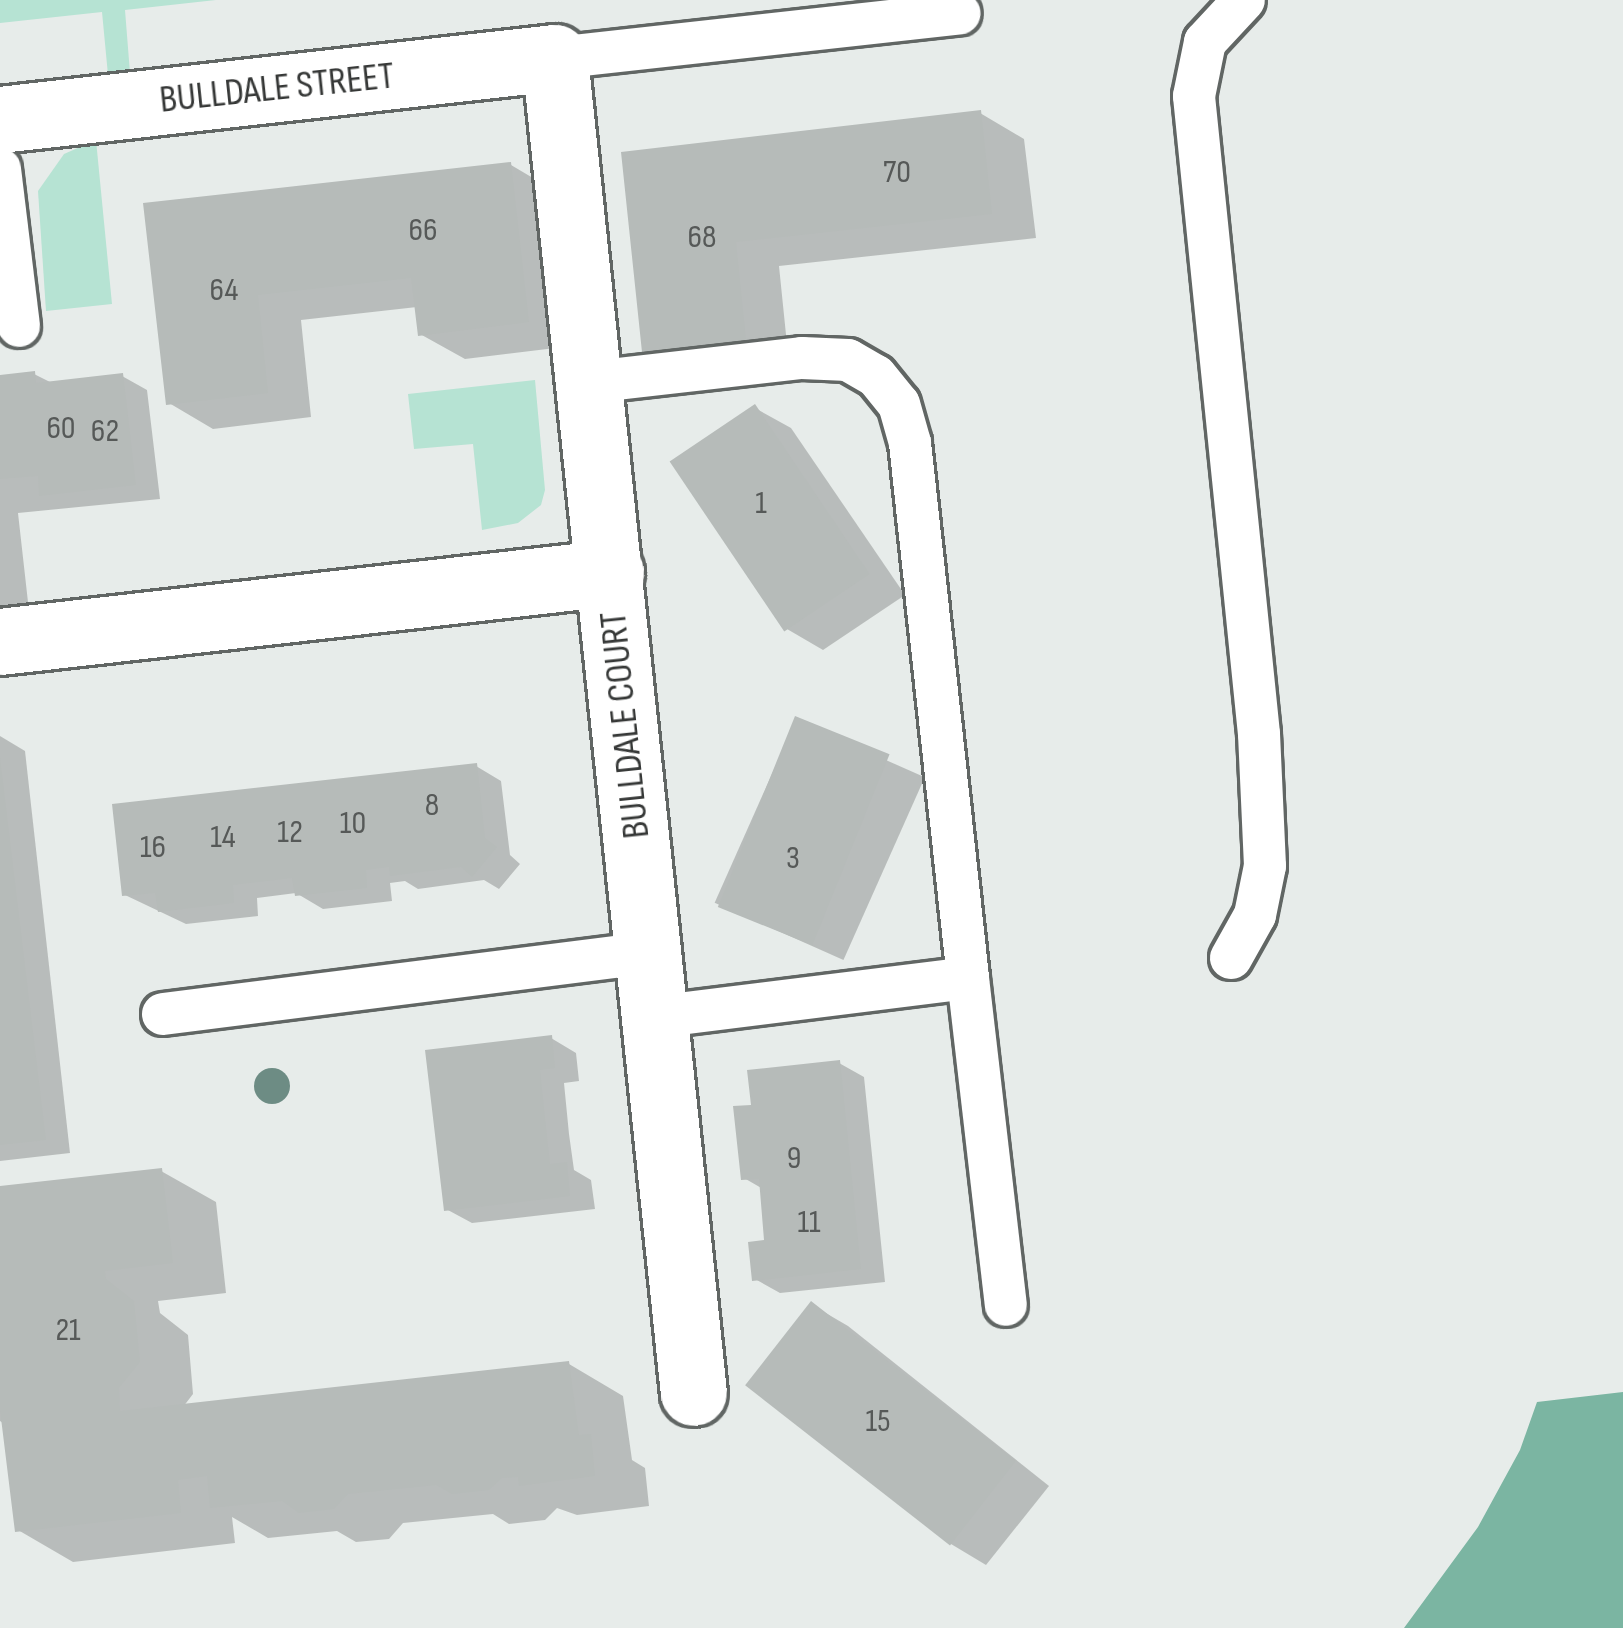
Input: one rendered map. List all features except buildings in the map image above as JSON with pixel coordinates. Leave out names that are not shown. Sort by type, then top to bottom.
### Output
[{"type":"street","name":"BULLDALE STREET","points":[[0,120],[555,58]]},
{"type":"street","name":"BULLDALE COURT","points":[[555,58],[694,1393]]},
{"type":"street","points":[[0,642],[611,573]]},
{"type":"lane","points":[[1231,958],[1244,940],[1263,890],[1263,822],[1259,734],[1194,96],[1205,42],[1244,0]]},
{"type":"lane","points":[[555,58],[960,13]]},
{"type":"lane","points":[[0,169],[19,326]]},
{"type":"lane","points":[[591,382],[802,358],[848,360],[876,376],[899,404],[910,443],[1006,1306]]},
{"type":"lane","points":[[164,1014],[648,953]]},
{"type":"lane","points":[[655,1017],[968,978]]},
{"type":"shaded area","points":[[0,0],[216,0],[125,10],[130,73],[108,75],[102,12],[0,23]]},
{"type":"shaded area","points":[[96,140],[112,304],[46,311],[38,191],[64,154]]},
{"type":"shaded area","points":[[535,380],[545,490],[541,505],[518,523],[482,530],[473,444],[414,449],[408,394]]},
{"type":"shaded area","points":[[1623,1392],[1623,1628],[1404,1628],[1478,1527],[1520,1450],[1537,1402]]}]
